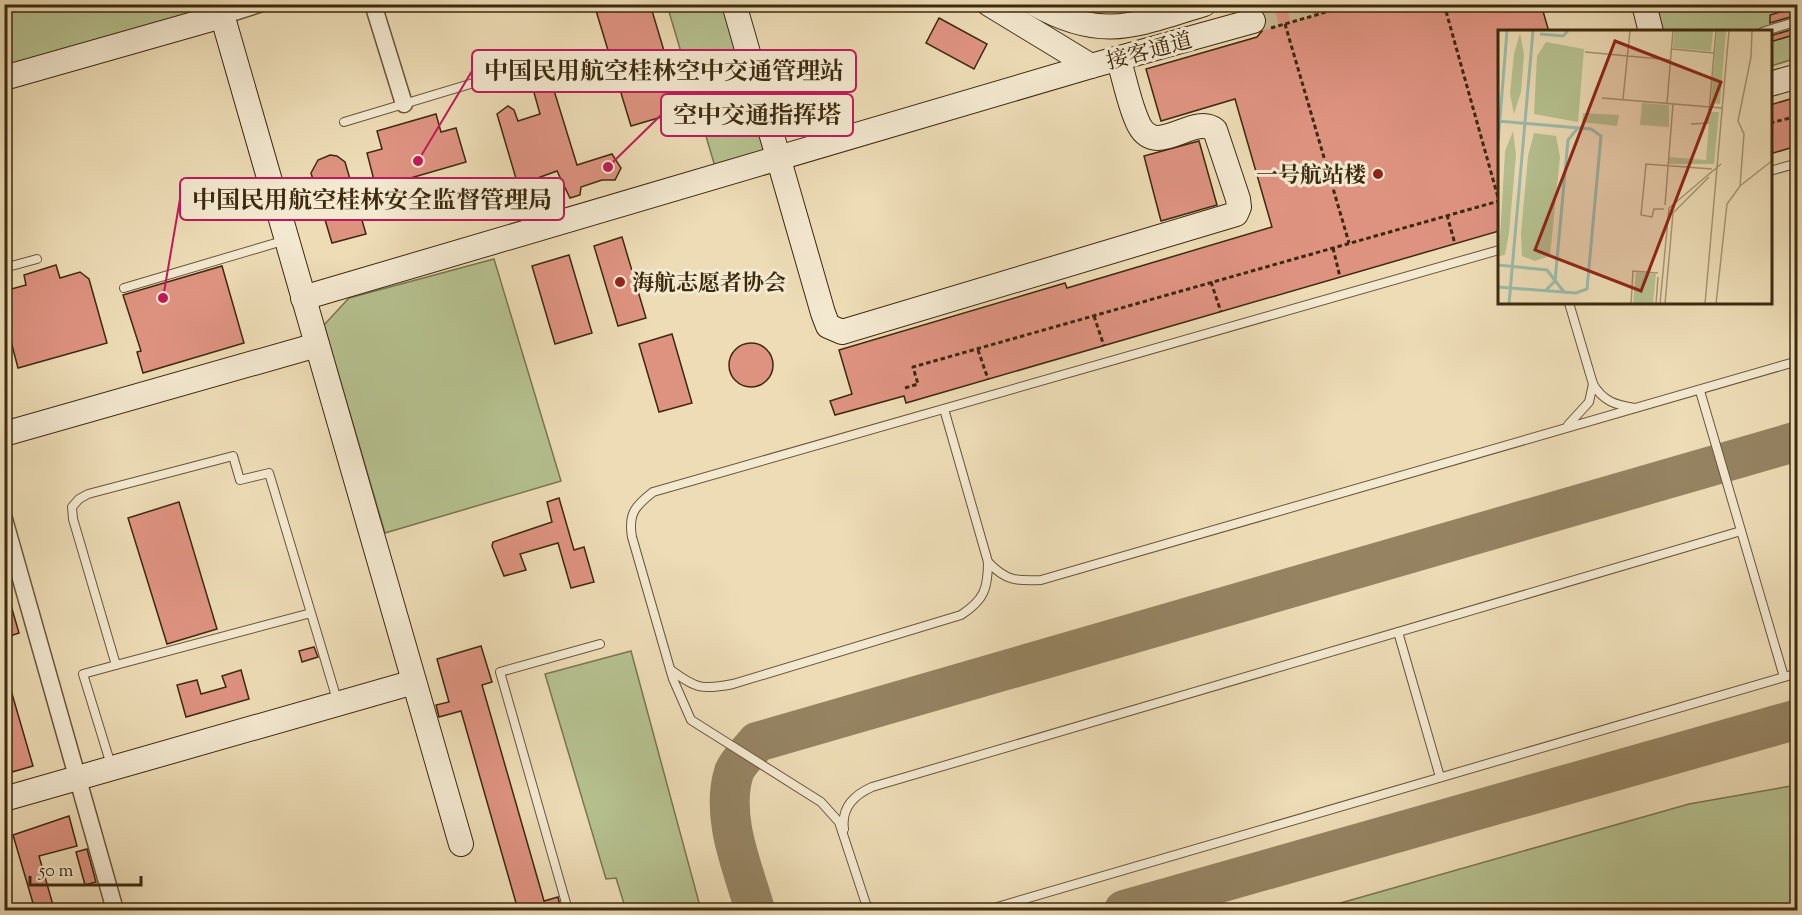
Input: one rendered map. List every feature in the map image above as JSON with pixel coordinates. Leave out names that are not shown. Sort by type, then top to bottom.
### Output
[{"type":"street","points":[[4,78],[220,10],[259,4]]},
{"type":"street","points":[[373,4],[404,104]]},
{"type":"street","points":[[734,4],[826,322],[832,329],[842,332],[1235,215],[1239,207],[1238,198],[1215,130],[1206,126],[1160,138],[1147,135],[1138,124],[1118,58]]},
{"type":"street","name":"接客通道","points":[[989,4],[1091,66],[1253,21]]},
{"type":"street","points":[[1035,4],[1065,20],[1100,28],[1139,24],[1204,4]]},
{"type":"street","points":[[1644,4],[1650,30]]},
{"type":"street","points":[[220,10],[461,844]]},
{"type":"street","points":[[303,298],[1091,66]]},
{"type":"street","points":[[1772,83],[1797,76]]},
{"type":"street","points":[[4,434],[317,345]]},
{"type":"street","points":[[4,519],[115,910]]},
{"type":"street","points":[[4,799],[414,682]]},
{"type":"lane","points":[[1768,30],[1797,21]]},
{"type":"lane","points":[[344,122],[550,60]]},
{"type":"lane","points":[[1772,170],[1797,163]]},
{"type":"lane","points":[[124,288],[287,240]]},
{"type":"lane","points":[[871,910],[866,904],[839,822],[821,802],[691,720],[680,699],[632,537],[629,520],[635,506],[653,492],[1498,250]]},
{"type":"lane","points":[[4,268],[37,259]]},
{"type":"lane","points":[[1569,304],[1593,384],[1600,395],[1609,402],[1638,408]]},
{"type":"lane","points":[[988,562],[998,573],[1016,582],[1041,580],[1797,362]]},
{"type":"lane","points":[[1562,430],[1590,402],[1593,384]]},
{"type":"lane","points":[[1700,391],[1784,677]]},
{"type":"lane","points":[[671,670],[690,684],[707,689],[733,684],[962,615],[978,604],[988,582],[988,562],[944,409]]},
{"type":"lane","points":[[116,665],[73,519],[72,507],[88,494],[232,456],[240,480],[269,473],[338,704]]},
{"type":"lane","points":[[846,839],[843,820],[847,807],[859,793],[872,786],[1741,531]]},
{"type":"lane","points":[[112,768],[83,674],[311,613]]},
{"type":"lane","points":[[1398,632],[1440,777]]},
{"type":"lane","points":[[568,910],[500,672],[600,644]]},
{"type":"lane","points":[[987,910],[1797,673]]},
{"type":"path","points":[[1444,4],[1498,197]]},
{"type":"path","points":[[1285,24],[1349,243]]},
{"type":"path","points":[[1772,122],[1797,116]]},
{"type":"path","points":[[905,388],[918,384],[913,367],[1498,201]]},
{"type":"path","points":[[1447,215],[1455,244]]},
{"type":"path","points":[[1333,248],[1340,277]]},
{"type":"path","points":[[1211,282],[1221,312]]},
{"type":"path","points":[[1094,316],[1104,346]]},
{"type":"path","points":[[977,349],[988,379]]},
{"type":"green space","points":[[5,5],[188,5],[191,16],[5,69]]},
{"type":"green space","points":[[667,5],[725,5],[769,153],[716,170]]},
{"type":"green space","points":[[1654,5],[1797,5],[1797,58],[1772,66],[1772,30],[1662,30]]},
{"type":"green space","points":[[494,259],[561,481],[385,533],[324,325],[349,298]]},
{"type":"green space","points":[[631,651],[701,910],[626,910],[616,878],[606,879],[545,674]]},
{"type":"green space","points":[[1797,785],[1797,910],[1316,910],[1689,804]]},
{"type":"building","points":[[594,4],[650,4],[682,111],[631,126]]},
{"type":"building","name":"一号航站楼","points":[[1291,4],[1541,4],[1548,30],[1498,30],[1498,231],[906,403],[904,396],[835,415],[830,401],[852,394],[839,350],[1065,283],[1067,288],[1272,227],[1235,99],[1161,121],[1146,69],[1257,37],[1267,25],[1264,12]]},
{"type":"building","points":[[1797,7],[1797,15],[1770,23],[1770,15]]},
{"type":"building","points":[[939,18],[987,44],[974,69],[926,43]]},
{"type":"building","points":[[1797,28],[1797,34],[1772,41],[1772,35]]},
{"type":"building","points":[[541,79],[549,80],[552,84],[577,165],[612,154],[621,168],[615,180],[602,180],[581,187],[580,195],[570,198],[557,171],[535,179],[528,188],[521,187],[517,182],[497,114],[508,106],[514,110],[518,121],[540,114],[533,89]]},
{"type":"building","points":[[1797,97],[1797,146],[1772,153],[1772,104]]},
{"type":"building","points":[[436,114],[441,132],[456,128],[466,162],[376,188],[367,153],[382,149],[377,131]]},
{"type":"building","points":[[1199,141],[1217,205],[1161,221],[1144,156]]},
{"type":"building","points":[[330,155],[337,156],[345,162],[366,234],[332,243],[311,173],[318,160]]},
{"type":"building","name":"海航志愿者协会","points":[[622,237],[646,318],[618,326],[594,246]]},
{"type":"building","points":[[569,255],[592,333],[555,344],[532,266]]},
{"type":"building","points":[[56,265],[60,278],[80,272],[89,279],[107,343],[18,368],[7,326],[4,327],[4,291],[26,285],[24,275]]},
{"type":"building","points":[[222,266],[244,343],[143,373],[137,352],[141,351],[123,295]]},
{"type":"building","points":[[672,334],[692,403],[659,412],[639,344]]},
{"type":"building","points":[[751,343],[760,344],[767,349],[772,356],[772,374],[767,381],[760,386],[751,387],[742,386],[735,381],[730,374],[729,365],[730,356],[735,349],[742,344]]},
{"type":"building","points":[[559,498],[574,550],[584,547],[594,582],[571,588],[558,543],[520,554],[526,570],[504,576],[492,546],[493,542],[552,522],[547,502]]},
{"type":"building","points":[[179,502],[217,629],[167,644],[128,518]]},
{"type":"building","points":[[8,595],[19,633],[4,638],[4,596]]},
{"type":"building","points":[[481,646],[492,682],[482,685],[544,901],[558,897],[561,910],[518,910],[461,711],[439,717],[436,705],[449,702],[437,659]]},
{"type":"building","points":[[314,647],[318,657],[302,662],[299,651]]},
{"type":"building","points":[[241,670],[249,699],[186,717],[177,685],[197,680],[201,694],[226,687],[222,676]]},
{"type":"building","points":[[8,680],[33,766],[12,772],[4,747],[4,681]]},
{"type":"building","points":[[69,816],[77,846],[39,856],[53,905],[35,910],[13,835]]},
{"type":"building","points":[[87,849],[96,882],[85,885],[76,852]]},
{"type":"taxiway","points":[[755,910],[739,860],[731,824],[730,789],[734,772],[757,742],[1798,441]]},
{"type":"taxiway","points":[[1124,910],[1798,719]]},
{"type":"tunnel","points":[[1253,21],[1312,4]]},
{"type":"place","name":"中国民用航空桂林空中交通管理站","points":[[418,161]]},
{"type":"place","name":"空中交通指挥塔","points":[[608,167]]},
{"type":"place","name":"一号航站楼","points":[[1378,174]]},
{"type":"place","name":"海航志愿者协会","points":[[620,282]]},
{"type":"place","name":"中国民用航空桂林安全监督管理局","points":[[163,298]]}]
